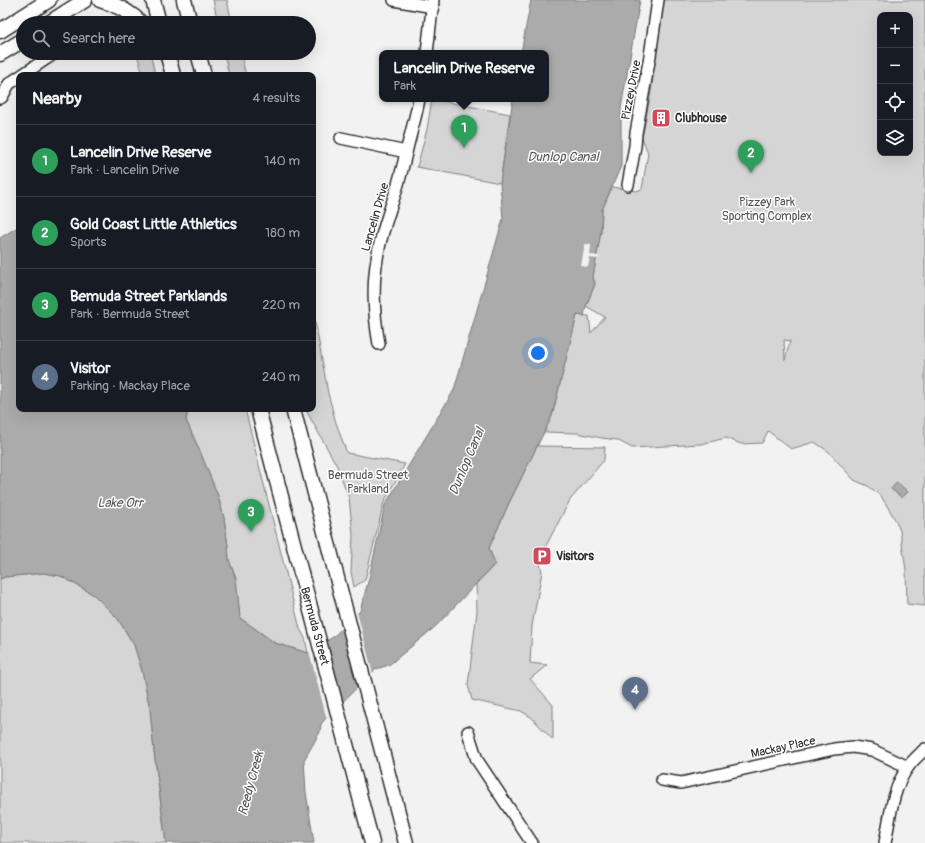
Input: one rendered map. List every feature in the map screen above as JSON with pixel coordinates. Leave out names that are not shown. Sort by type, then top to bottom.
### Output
[{"type":"main road","points":[[24,16],[49,0]]},
{"type":"main road","points":[[60,16],[86,0]]},
{"type":"main road","points":[[100,0],[112,4],[133,16]]},
{"type":"main road","points":[[153,0],[157,16]]},
{"type":"main road","points":[[185,1],[188,16]]},
{"type":"main road","points":[[0,32],[16,22]]},
{"type":"main road","points":[[0,54],[16,44]]},
{"type":"main road","points":[[169,60],[171,72]]},
{"type":"main road","points":[[200,60],[203,72]]},
{"type":"main road","name":"Bermuda Street","points":[[259,412],[372,843]]},
{"type":"main road","points":[[294,412],[406,843]]},
{"type":"street","points":[[394,0],[433,4],[427,50]]},
{"type":"street","name":"Pizzey Drive","points":[[628,185],[658,0]]},
{"type":"street","points":[[26,72],[44,60]]},
{"type":"street","points":[[0,98],[9,84],[16,79]]},
{"type":"street","name":"Lancelin Drive","points":[[379,344],[375,321],[374,299],[376,259],[380,240],[400,176],[418,102]]},
{"type":"street","points":[[341,138],[406,152]]},
{"type":"street","points":[[468,732],[477,760],[532,843]]},
{"type":"street","name":"Mackay Place","points":[[662,780],[680,783],[834,749],[853,747],[872,750],[908,767]]},
{"type":"street","points":[[885,843],[895,795],[900,781],[908,767],[925,749]]},
{"type":"green space","points":[[213,0],[227,0],[230,16],[216,16]]},
{"type":"green space","name":"Pizzey Park Sporting Complex","points":[[663,0],[925,0],[925,606],[907,604],[906,570],[900,531],[896,521],[881,496],[868,486],[854,480],[828,451],[814,442],[791,449],[768,431],[762,443],[741,444],[726,438],[701,444],[632,448],[617,440],[577,433],[544,432],[552,416],[577,315],[589,316],[591,333],[605,317],[586,306],[595,284],[593,277],[601,231],[602,210],[612,187],[636,191],[642,189],[648,153],[642,138],[651,92]],"holes":[[[784,340],[790,341],[785,360]]]},
{"type":"green space","points":[[139,60],[152,60],[154,72],[142,72]]},
{"type":"green space","points":[[226,60],[242,60],[245,72],[228,72]]},
{"type":"green space","points":[[432,102],[448,102],[510,114],[500,183],[417,167],[427,129]]},
{"type":"green space","name":"Bermuda Street Parkland","points":[[316,327],[328,393],[336,423],[347,453],[405,464],[384,502],[365,580],[354,587],[351,572],[353,535],[349,498],[337,466],[307,412],[316,412]]},
{"type":"green space","points":[[187,412],[246,412],[300,629],[305,638],[308,653],[275,643],[240,618],[236,579],[229,560],[224,518],[218,496],[186,420]]},
{"type":"green space","points":[[537,446],[605,447],[604,460],[570,500],[539,559],[542,572],[532,626],[530,663],[547,665],[530,679],[553,705],[553,740],[531,717],[521,711],[472,700],[468,685],[477,611],[476,584],[495,564],[489,548]]},
{"type":"green space","points":[[43,573],[61,576],[94,595],[118,619],[134,645],[142,671],[150,709],[166,843],[0,843],[0,579],[5,577]]},
{"type":"water","points":[[531,0],[640,0],[621,108],[621,166],[602,210],[601,231],[593,277],[595,284],[586,306],[584,316],[577,315],[552,416],[509,503],[489,548],[495,564],[436,626],[389,665],[376,669],[321,724],[320,732],[304,760],[306,792],[314,843],[166,843],[150,709],[142,671],[134,645],[118,619],[94,595],[61,576],[43,573],[5,577],[0,579],[0,238],[16,228],[16,412],[187,412],[186,420],[218,496],[224,518],[229,560],[236,579],[240,618],[275,643],[308,653],[333,637],[360,611],[385,505],[454,390],[503,219],[500,183],[513,102],[549,102],[549,50],[522,50]]},
{"type":"water","points":[[897,482],[908,492],[902,498],[891,489]]},
{"type":"pier","points":[[585,244],[591,245],[590,255],[599,256],[598,259],[590,258],[588,267],[581,266]]},
{"type":"pier","points":[[357,612],[373,674],[359,688],[343,626]]},
{"type":"pier","points":[[325,640],[342,705],[327,720],[309,651]]},
{"type":"place","name":"Clubhouse","points":[[661,118]]},
{"type":"place","name":"Lancelin Drive Reserve","points":[[464,148]]},
{"type":"place","name":"Gold Coast Little Athletics","points":[[751,173]]},
{"type":"place","name":"Bemuda Street Parklands","points":[[251,532]]},
{"type":"place","name":"Visitors","points":[[542,556]]},
{"type":"place","name":"Visitor","points":[[635,710]]},
{"type":"water label","name":"Dunlop Canal","points":[[563,156]]},
{"type":"water label","name":"Dunlop Canal","points":[[466,461]]},
{"type":"water label","name":"Lake Orr","points":[[120,502]]},
{"type":"water label","name":"Reedy Creek","points":[[250,783]]}]
